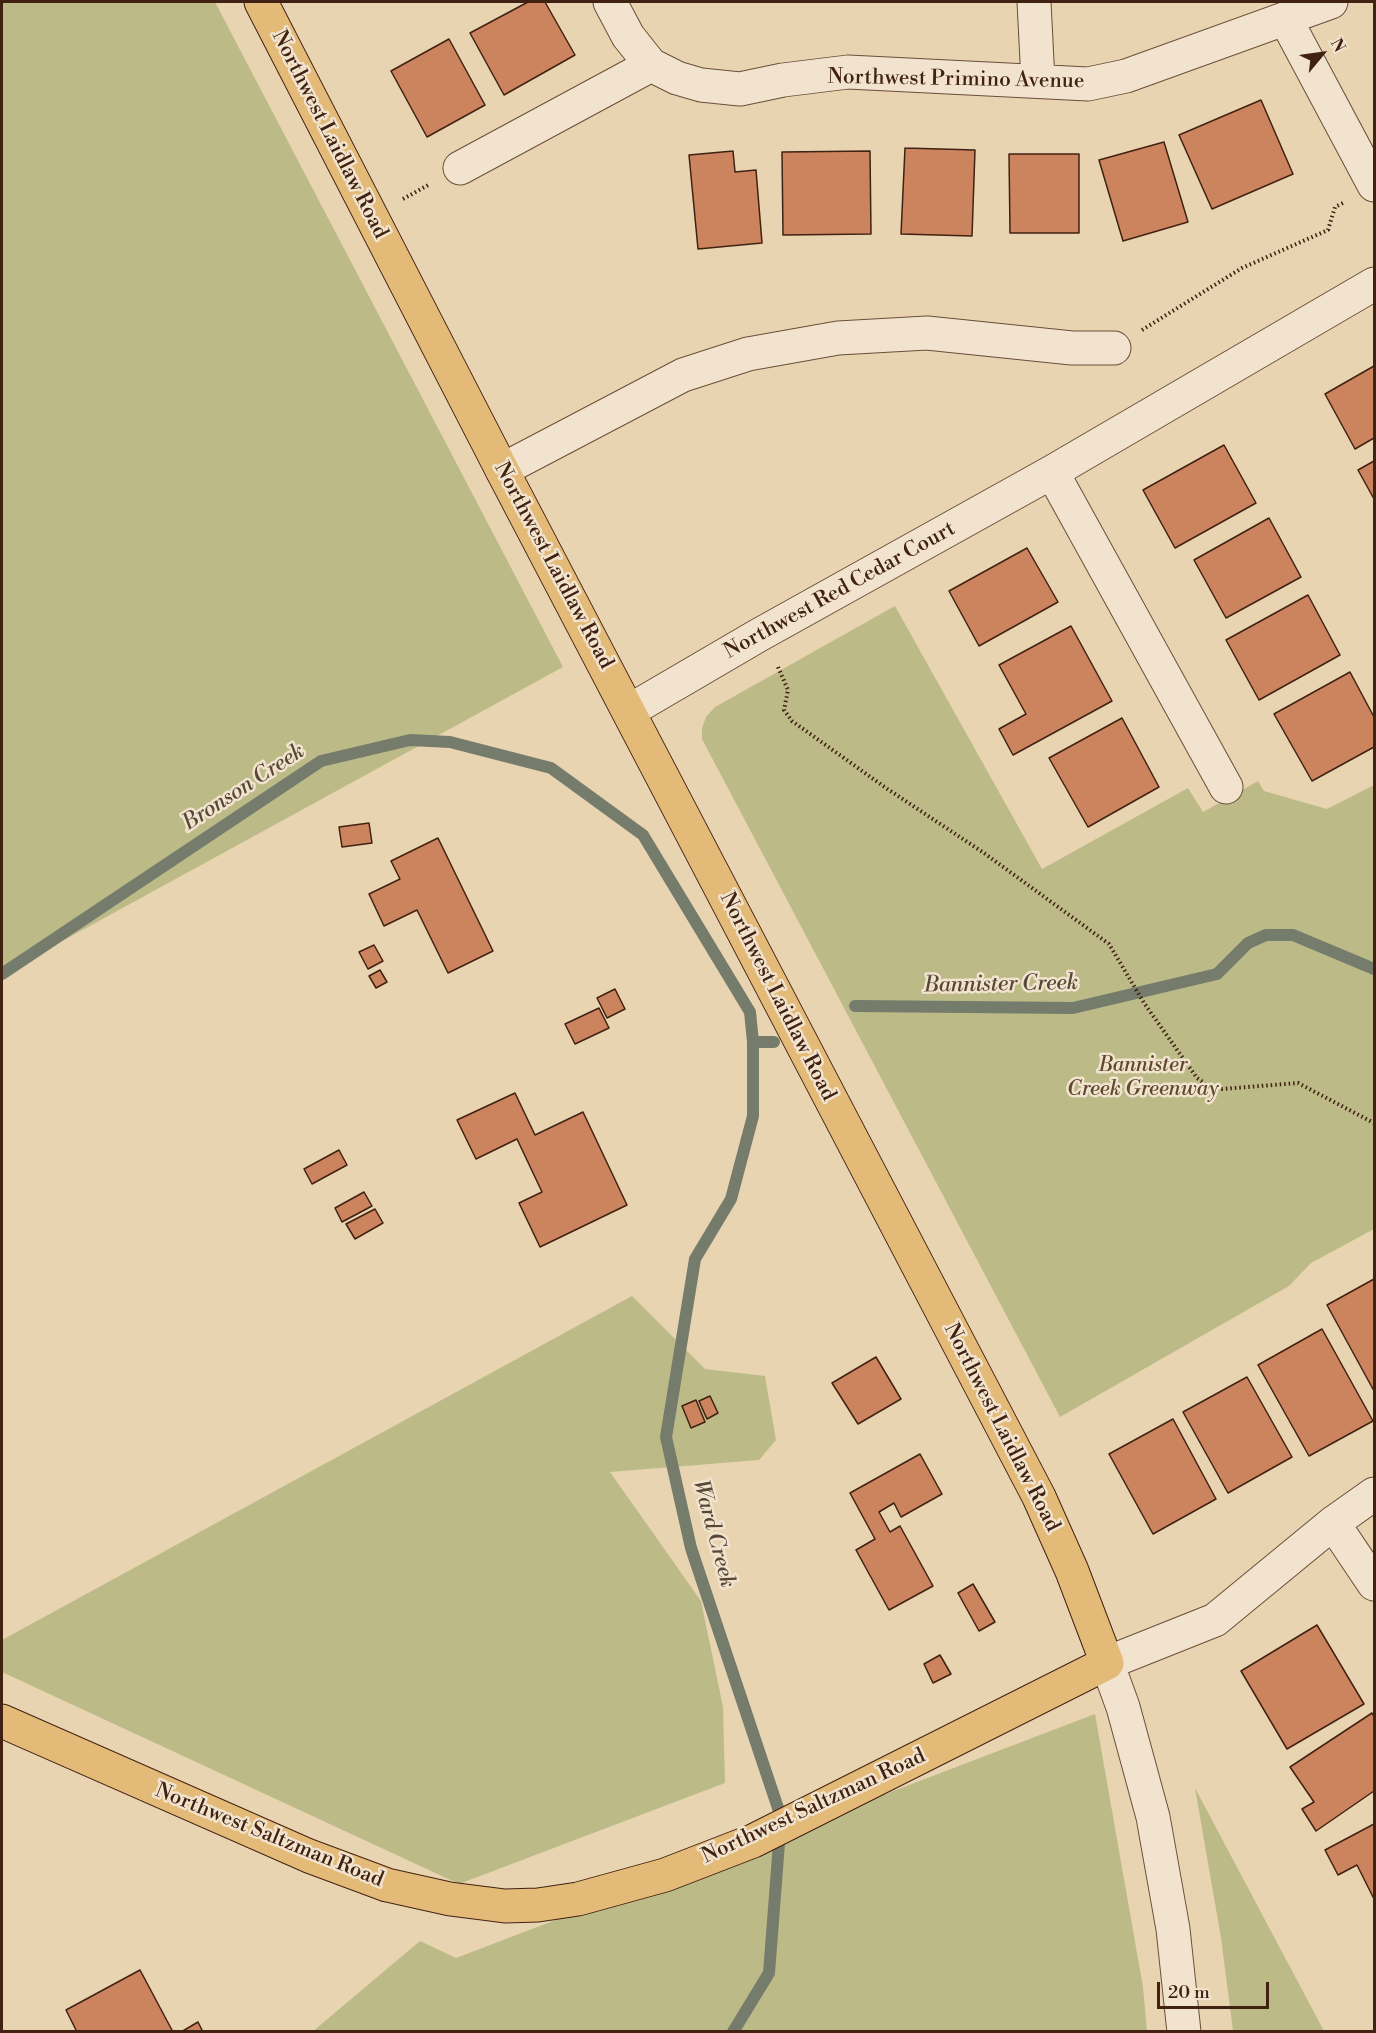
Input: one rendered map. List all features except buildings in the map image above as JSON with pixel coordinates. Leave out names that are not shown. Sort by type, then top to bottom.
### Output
[{"type":"main road","name":"Northwest Laidlaw Road","points":[[261,2],[502,470],[1039,1497],[1072,1571],[1107,1663]]},
{"type":"main road","name":"Northwest Saltzman Road","points":[[2,1721],[298,1851],[387,1885],[450,1899],[516,1906],[578,1899],[664,1875],[753,1841],[1107,1663]]},
{"type":"street","points":[[460,168],[664,71],[628,36],[610,2]]},
{"type":"street","points":[[1034,2],[1038,81]]},
{"type":"street","name":"Northwest Primino Avenue","points":[[664,71],[701,85],[740,89],[783,80],[849,72],[1088,84],[1126,76],[1286,20],[1330,2]]},
{"type":"street","points":[[1286,20],[1374,185]]},
{"type":"street","name":"Northwest Red Cedar Court","points":[[629,711],[759,635],[1052,472],[1374,284]]},
{"type":"street","points":[[502,470],[683,375],[748,354],[838,338],[927,333],[1072,348],[1114,348]]},
{"type":"street","points":[[1052,472],[1226,787]]},
{"type":"street","points":[[1107,1663],[1215,1620],[1333,1523],[1374,1494]]},
{"type":"street","points":[[1333,1523],[1374,1584]]},
{"type":"street","name":"Northwest Laidlaw Road","points":[[1107,1663],[1123,1707],[1153,1817],[1173,1929],[1184,2031]]},
{"type":"path","points":[[371,217],[460,168]]},
{"type":"path","points":[[1114,348],[1242,268],[1328,230],[1335,207],[1374,185]]},
{"type":"path","points":[[759,635],[786,682],[788,690],[784,710],[787,717],[886,789],[984,853],[1109,944],[1144,1003],[1197,1078],[1210,1087],[1222,1089],[1298,1083],[1374,1124]]},
{"type":"green space","points":[[2,2],[215,2],[563,667],[2,974]]},
{"type":"green space","name":"Bannister Creek Greenway","points":[[895,606],[1042,869],[1188,788],[1203,812],[1258,781],[1264,791],[1327,809],[1374,785],[1374,1229],[1311,1263],[1289,1286],[1060,1417],[702,739],[702,728],[706,717],[715,707]]},
{"type":"green space","points":[[632,1296],[705,1369],[765,1376],[776,1440],[759,1460],[610,1472],[701,1601],[723,1707],[725,1783],[459,1884],[2,1672],[2,1640]]},
{"type":"green space","points":[[1095,1714],[1143,1987],[1147,2031],[312,2032],[420,1941],[456,1958]]},
{"type":"green space","points":[[1195,1788],[1324,2031],[1233,2031],[1221,1938]]},
{"type":"waterway","name":"Ward Creek","points":[[2,974],[321,761],[410,740],[450,742],[551,768],[643,835],[750,1012],[753,1042],[753,1116],[731,1199],[695,1259],[666,1437],[691,1548],[781,1817],[769,1973],[733,2032]]},
{"type":"waterway","name":"Bannister Creek","points":[[855,1006],[1073,1008],[1217,974],[1248,943],[1266,935],[1293,935],[1374,969]]},
{"type":"waterway","name":"Bannister Creek","points":[[753,1042],[774,1042]]},
{"type":"water label","name":"Bronson Creek","points":[[244,788]]}]
